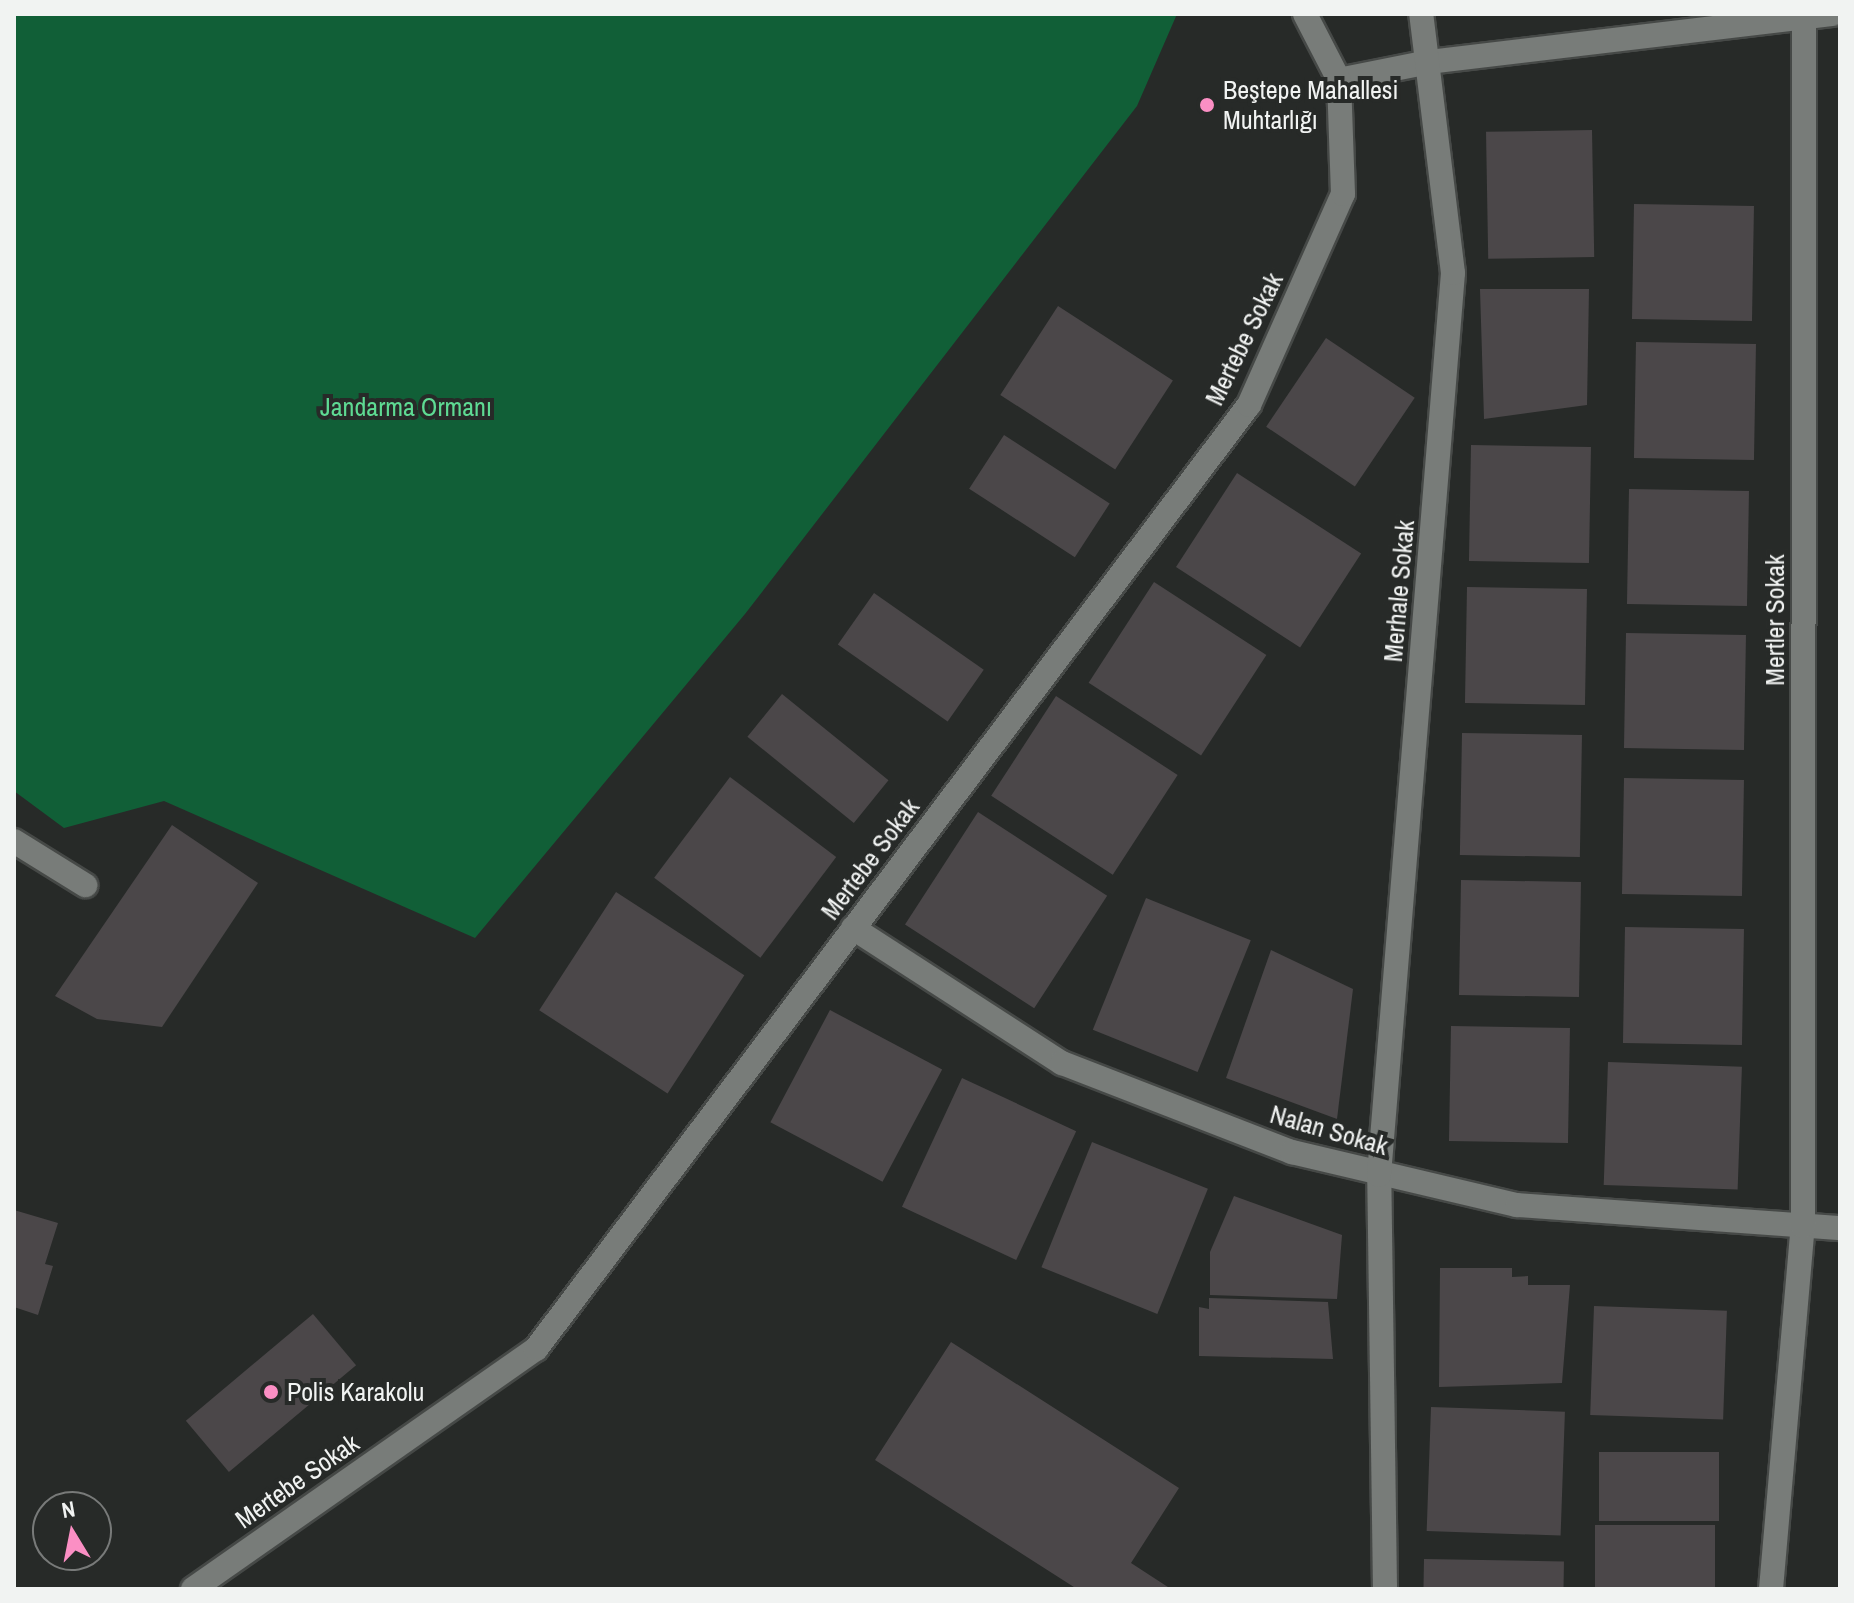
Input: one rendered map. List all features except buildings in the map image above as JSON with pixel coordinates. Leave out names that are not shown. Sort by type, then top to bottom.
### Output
[{"type":"street","name":"Mertebe Sokak","points":[[193,1589],[536,1349],[1249,405],[1343,194],[1339,80],[1305,14]]},
{"type":"street","name":"Merhale Sokak","points":[[1385,1589],[1379,1175],[1453,273],[1421,14]]},
{"type":"street","points":[[1339,80],[1429,62],[1832,14]]},
{"type":"street","name":"Mertler Sokak","points":[[1771,1589],[1803,1226],[1804,16]]},
{"type":"street","points":[[14,841],[85,885]]},
{"type":"street","name":"Nalan Sokak","points":[[853,928],[1062,1063],[1292,1152],[1379,1175],[1517,1205],[1840,1228]]},
{"type":"green space","name":"Jandarma Ormanı","points":[[14,14],[1177,14],[1137,106],[745,614],[475,938],[164,801],[64,828],[14,791]]},
{"type":"place","name":"Beştepe Mahallesi Muhtarlığı","points":[[1207,105]]},
{"type":"place","name":"Polis Karakolu","points":[[271,1392]]}]
